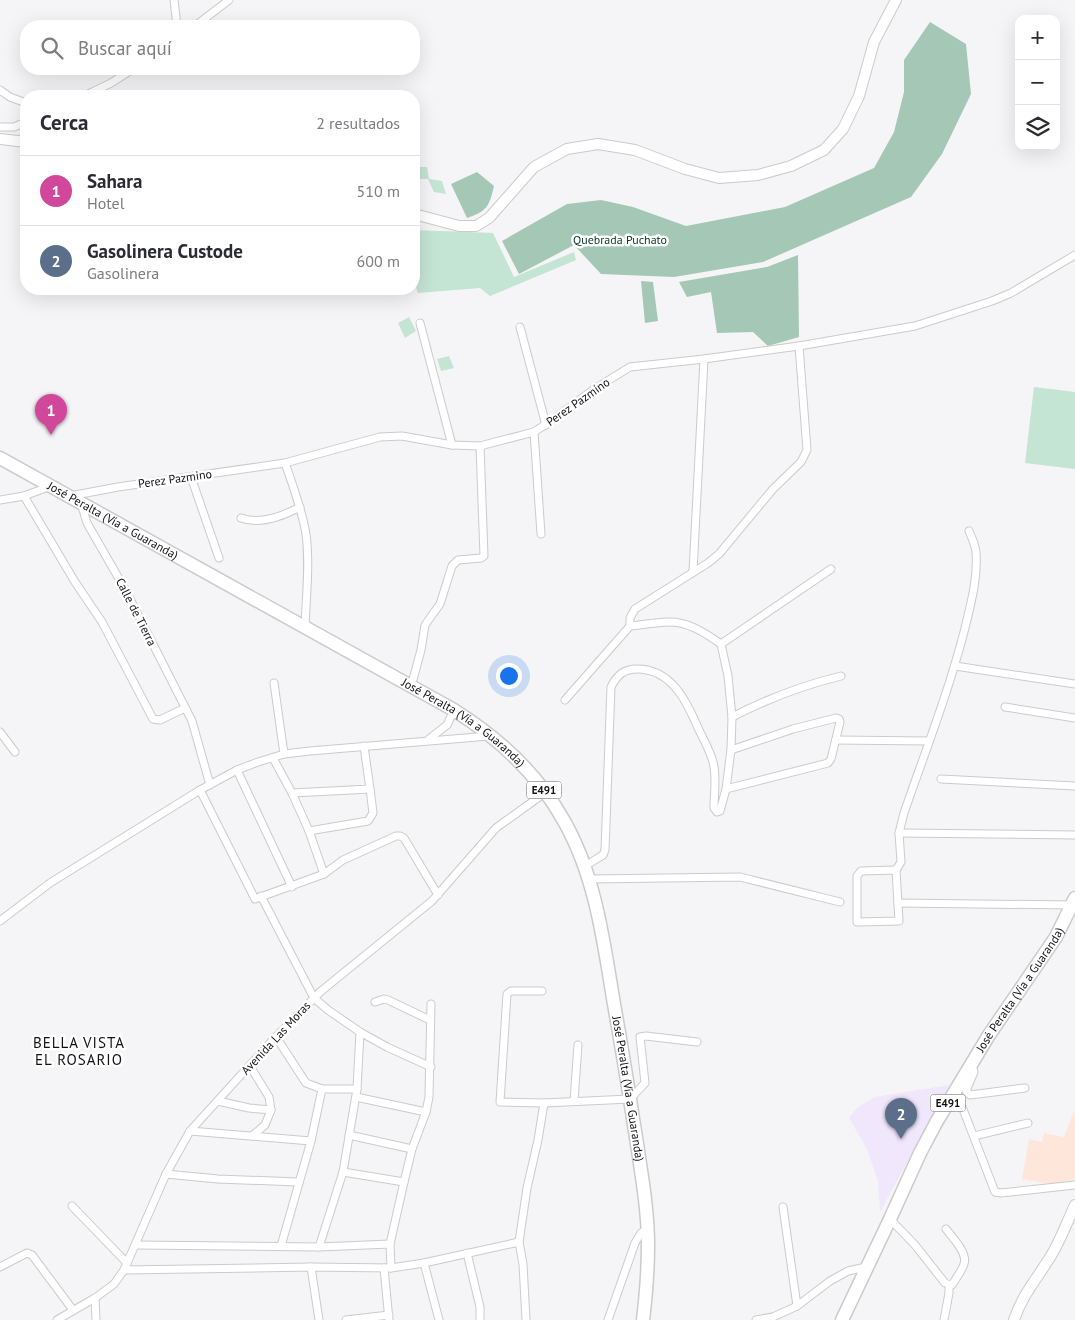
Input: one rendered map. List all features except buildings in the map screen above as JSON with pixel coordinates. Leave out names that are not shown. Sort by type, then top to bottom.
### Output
[{"type":"highway","name":"José Peralta (Vía a Guaranda)","points":[[0,458],[454,710],[492,736],[515,757],[546,792],[565,822],[585,866],[600,922],[645,1196],[647,1284],[643,1320]]},
{"type":"highway","name":"José Peralta (Vía a Guaranda)","points":[[842,1320],[920,1153],[937,1121],[989,1035],[1056,937],[1073,902]]},
{"type":"main road","points":[[420,216],[459,226],[476,226],[489,218],[534,167],[567,149],[598,144],[636,150],[685,169],[718,178],[758,175],[792,166],[824,150],[843,129],[859,96],[874,42],[896,0]]},
{"type":"main road","points":[[4,140],[20,141]]},
{"type":"main road","points":[[1014,1320],[1029,1289],[1049,1261],[1075,1206]]},
{"type":"street","points":[[174,0],[176,20]]},
{"type":"street","points":[[203,20],[229,0]]},
{"type":"street","points":[[97,90],[124,75]]},
{"type":"street","points":[[0,90],[20,101]]},
{"type":"street","points":[[0,128],[20,124]]},
{"type":"street","name":"Perez Pazmino","points":[[76,500],[118,487],[285,463],[380,437],[391,436],[452,445],[480,446],[534,432],[596,388],[630,367],[799,346],[915,326],[992,302],[1011,293],[1075,255]]},
{"type":"street","points":[[420,323],[452,445]]},
{"type":"street","points":[[520,328],[546,425]]},
{"type":"street","points":[[630,626],[630,618],[635,609],[708,564],[719,554],[805,456],[807,450],[799,346]]},
{"type":"street","points":[[693,572],[704,359]]},
{"type":"street","points":[[534,432],[541,534]]},
{"type":"street","points":[[411,687],[421,650],[425,625],[440,604],[452,566],[458,560],[481,558],[484,556],[480,446]]},
{"type":"street","points":[[285,463],[300,507],[306,535],[305,628]]},
{"type":"street","points":[[191,477],[218,558]]},
{"type":"street","points":[[0,500],[24,496],[51,486]]},
{"type":"street","points":[[24,496],[75,582],[102,622],[153,718],[160,720],[185,708]]},
{"type":"street","name":"Calle de Tierra","points":[[76,500],[126,591],[192,721],[210,785]]},
{"type":"street","points":[[241,518],[248,521],[259,520],[288,513],[300,507]]},
{"type":"street","points":[[896,870],[861,871],[858,873],[856,876],[857,922],[899,921],[896,870],[901,862],[899,833],[955,666],[974,593],[976,570],[974,543],[969,531]]},
{"type":"street","points":[[721,644],[831,569]]},
{"type":"street","points":[[565,700],[630,626],[666,621],[678,622],[702,630],[721,644],[728,676],[732,717],[731,750],[726,789],[720,811],[717,812],[714,808],[714,764],[687,703],[678,690],[658,673],[646,669],[632,669],[623,672],[616,677],[611,687],[605,850],[603,855],[585,866]]},
{"type":"street","points":[[955,666],[1075,684]]},
{"type":"street","points":[[732,717],[762,703],[817,682],[841,676]]},
{"type":"street","points":[[274,683],[284,754]]},
{"type":"street","points":[[1005,706],[1075,718]]},
{"type":"street","points":[[428,740],[446,726],[454,710]]},
{"type":"street","points":[[726,789],[825,764],[831,759],[840,722],[836,718],[793,729],[731,750]]},
{"type":"street","points":[[0,732],[15,752]]},
{"type":"street","points":[[0,922],[50,883],[200,790],[237,770],[284,754],[428,740],[492,736]]},
{"type":"street","points":[[836,740],[928,742]]},
{"type":"street","points":[[309,831],[368,821],[373,813],[364,746]]},
{"type":"street","points":[[274,758],[309,831],[324,874]]},
{"type":"street","points":[[237,770],[292,887]]},
{"type":"street","points":[[941,779],[1075,786]]},
{"type":"street","points":[[292,793],[370,789]]},
{"type":"street","points":[[200,790],[254,899],[324,874],[343,860],[396,836],[404,838],[438,896]]},
{"type":"street","name":"Avenida Las Moras","points":[[57,1320],[95,1298],[114,1284],[126,1266],[166,1174],[190,1131],[276,1037],[314,998],[438,896],[496,828],[546,792]]},
{"type":"street","points":[[899,833],[1075,835]]},
{"type":"street","points":[[590,879],[740,877],[840,902]]},
{"type":"street","points":[[261,896],[314,998],[360,1032],[387,1048],[431,1067]]},
{"type":"street","points":[[898,903],[1073,902]]},
{"type":"street","points":[[542,991],[510,991],[507,994],[500,1102],[544,1103],[630,1098],[645,1083],[640,1037],[646,1036],[697,1042]]},
{"type":"street","points":[[375,1002],[384,999],[388,1000],[430,1020]]},
{"type":"street","points":[[346,1320],[389,1317],[387,1268],[390,1244],[412,1149],[430,1097],[431,1004]]},
{"type":"street","points":[[319,1246],[343,1172],[357,1089],[360,1032]]},
{"type":"street","points":[[276,1037],[306,1083],[322,1089],[357,1089]]},
{"type":"street","points":[[574,1101],[578,1045]]},
{"type":"street","points":[[972,1065],[974,1072],[966,1091],[970,1095],[1025,1088]]},
{"type":"street","points":[[250,1066],[268,1097],[271,1110],[265,1124],[252,1136]]},
{"type":"street","points":[[281,1246],[310,1141],[322,1089]]},
{"type":"street","points":[[956,1092],[995,1192],[1001,1193],[1075,1185]]},
{"type":"street","points":[[356,1097],[426,1112]]},
{"type":"street","points":[[218,1101],[249,1108],[271,1110]]},
{"type":"street","points":[[526,1320],[520,1242],[524,1203],[544,1103]]},
{"type":"street","points":[[974,1136],[1028,1123]]},
{"type":"street","points":[[190,1131],[310,1141]]},
{"type":"street","points":[[349,1135],[412,1149]]},
{"type":"street","points":[[343,1172],[404,1182]]},
{"type":"street","points":[[166,1174],[212,1179],[298,1182]]},
{"type":"street","points":[[72,1206],[126,1266],[387,1268],[424,1263],[520,1242]]},
{"type":"street","points":[[783,1207],[797,1306]]},
{"type":"street","points":[[890,1219],[915,1245],[945,1283],[949,1285]]},
{"type":"street","points":[[608,1320],[636,1243],[641,1233],[647,1229]]},
{"type":"street","points":[[946,1229],[965,1258],[952,1285],[949,1285]]},
{"type":"street","points":[[136,1245],[319,1246],[390,1244]]},
{"type":"street","points":[[467,1253],[480,1307],[480,1320]]},
{"type":"street","points":[[0,1267],[27,1254],[32,1255],[73,1310]]},
{"type":"street","points":[[424,1263],[439,1320]]},
{"type":"street","points":[[311,1267],[319,1320]]},
{"type":"street","points":[[756,1320],[773,1317],[797,1306],[830,1281],[848,1271],[866,1267]]},
{"type":"street","points":[[944,1320],[949,1285]]},
{"type":"street","points":[[95,1298],[96,1320]]},
{"type":"shaded area","points":[[949,1085],[880,1212],[878,1181],[867,1149],[849,1118],[858,1107],[875,1097]]},
{"type":"shaded area","points":[[1075,1108],[1075,1179],[1055,1185],[1022,1179],[1029,1139],[1042,1142],[1044,1133],[1064,1137]]},
{"type":"green space","name":"Quebrada Puchato","points":[[930,22],[966,44],[971,94],[942,154],[911,197],[763,262],[674,277],[601,274],[574,245],[519,274],[502,241],[567,204],[601,200],[633,207],[686,226],[785,207],[874,168],[894,132],[904,92],[904,60]]},
{"type":"green space","points":[[420,167],[427,167],[429,179],[442,181],[446,194],[434,192],[428,179],[420,179]]},
{"type":"green space","points":[[477,172],[494,186],[489,204],[479,213],[467,218],[451,184]]},
{"type":"green space","points":[[420,230],[493,233],[514,277],[574,252],[576,260],[490,296],[480,288],[420,293]]},
{"type":"green space","points":[[798,255],[799,337],[768,346],[753,332],[717,333],[711,292],[687,297],[679,282],[767,267]]},
{"type":"green space","points":[[641,281],[653,282],[658,321],[645,323]]},
{"type":"green space","points":[[409,317],[416,331],[405,338],[398,323]]},
{"type":"green space","points":[[449,356],[454,368],[441,371],[437,359]]},
{"type":"green space","points":[[1034,387],[1075,392],[1075,469],[1025,463]]},
{"type":"place","name":"Sahara","points":[[51,435]]},
{"type":"place","name":"Gasolinera Custode","points":[[901,1139]]},
{"type":"district","name":"BELLA VISTA EL ROSARIO","points":[[79,1052]]}]
